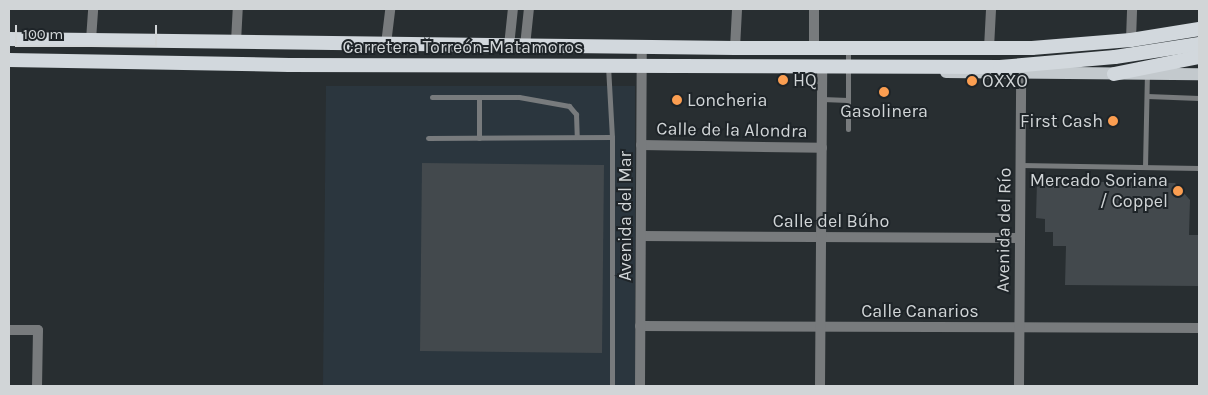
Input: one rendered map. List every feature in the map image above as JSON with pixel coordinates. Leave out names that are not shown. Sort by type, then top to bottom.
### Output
[{"type":"highway","points":[[9,39],[509,46],[989,48],[1131,40],[1199,29]]},
{"type":"highway","name":"Carretera Torreón-Matamoros","points":[[9,60],[916,67],[1047,64],[1199,44]]},
{"type":"highway","points":[[1114,74],[1199,56]]},
{"type":"main road","points":[[916,67],[966,74],[1199,74]]},
{"type":"street","points":[[91,40],[93,9]]},
{"type":"street","points":[[236,42],[238,9]]},
{"type":"street","points":[[386,44],[390,9]]},
{"type":"street","points":[[509,46],[513,9]]},
{"type":"street","points":[[525,46],[528,9]]},
{"type":"street","points":[[735,48],[737,9]]},
{"type":"street","points":[[814,9],[814,48]]},
{"type":"street","points":[[989,48],[991,9]]},
{"type":"street","points":[[1131,40],[1132,9]]},
{"type":"street","name":"Avenida del Mar","points":[[640,386],[642,47]]},
{"type":"street","points":[[820,386],[822,66]]},
{"type":"street","name":"Avenida del Río","points":[[1019,386],[1022,74]]},
{"type":"street","name":"Calle de la Alondra","points":[[641,145],[822,148]]},
{"type":"street","name":"Calle del Búho","points":[[641,236],[1020,238]]},
{"type":"street","name":"Calle Canarios","points":[[640,326],[1199,328]]},
{"type":"street","points":[[9,330],[38,330],[37,386]]},
{"type":"lane","points":[[848,48],[848,129]]},
{"type":"lane","points":[[608,66],[612,137],[612,386]]},
{"type":"lane","points":[[1145,167],[1147,74]]},
{"type":"lane","points":[[1147,96],[1199,98]]},
{"type":"lane","points":[[432,97],[530,97],[569,106],[576,114],[577,137]]},
{"type":"lane","points":[[479,97],[479,138]]},
{"type":"lane","points":[[822,99],[848,100]]},
{"type":"lane","points":[[428,138],[612,137]]},
{"type":"lane","points":[[1020,166],[1199,168]]},
{"type":"shaded area","points":[[326,86],[635,86],[635,386],[323,386]]},
{"type":"building","points":[[422,163],[604,165],[602,353],[420,351]]},
{"type":"building","points":[[1037,181],[1175,183],[1190,200],[1189,235],[1199,235],[1199,286],[1065,285],[1066,246],[1053,246],[1053,232],[1045,232],[1045,219],[1036,218]]},
{"type":"place","name":"HQ","points":[[783,80]]},
{"type":"place","name":"OXXO","points":[[972,81]]},
{"type":"place","name":"Gasolinera","points":[[884,92]]},
{"type":"place","name":"Loncheria","points":[[677,100]]},
{"type":"place","name":"First Cash","points":[[1113,121]]},
{"type":"place","name":"Mercado Soriana / Coppel","points":[[1178,191]]}]
